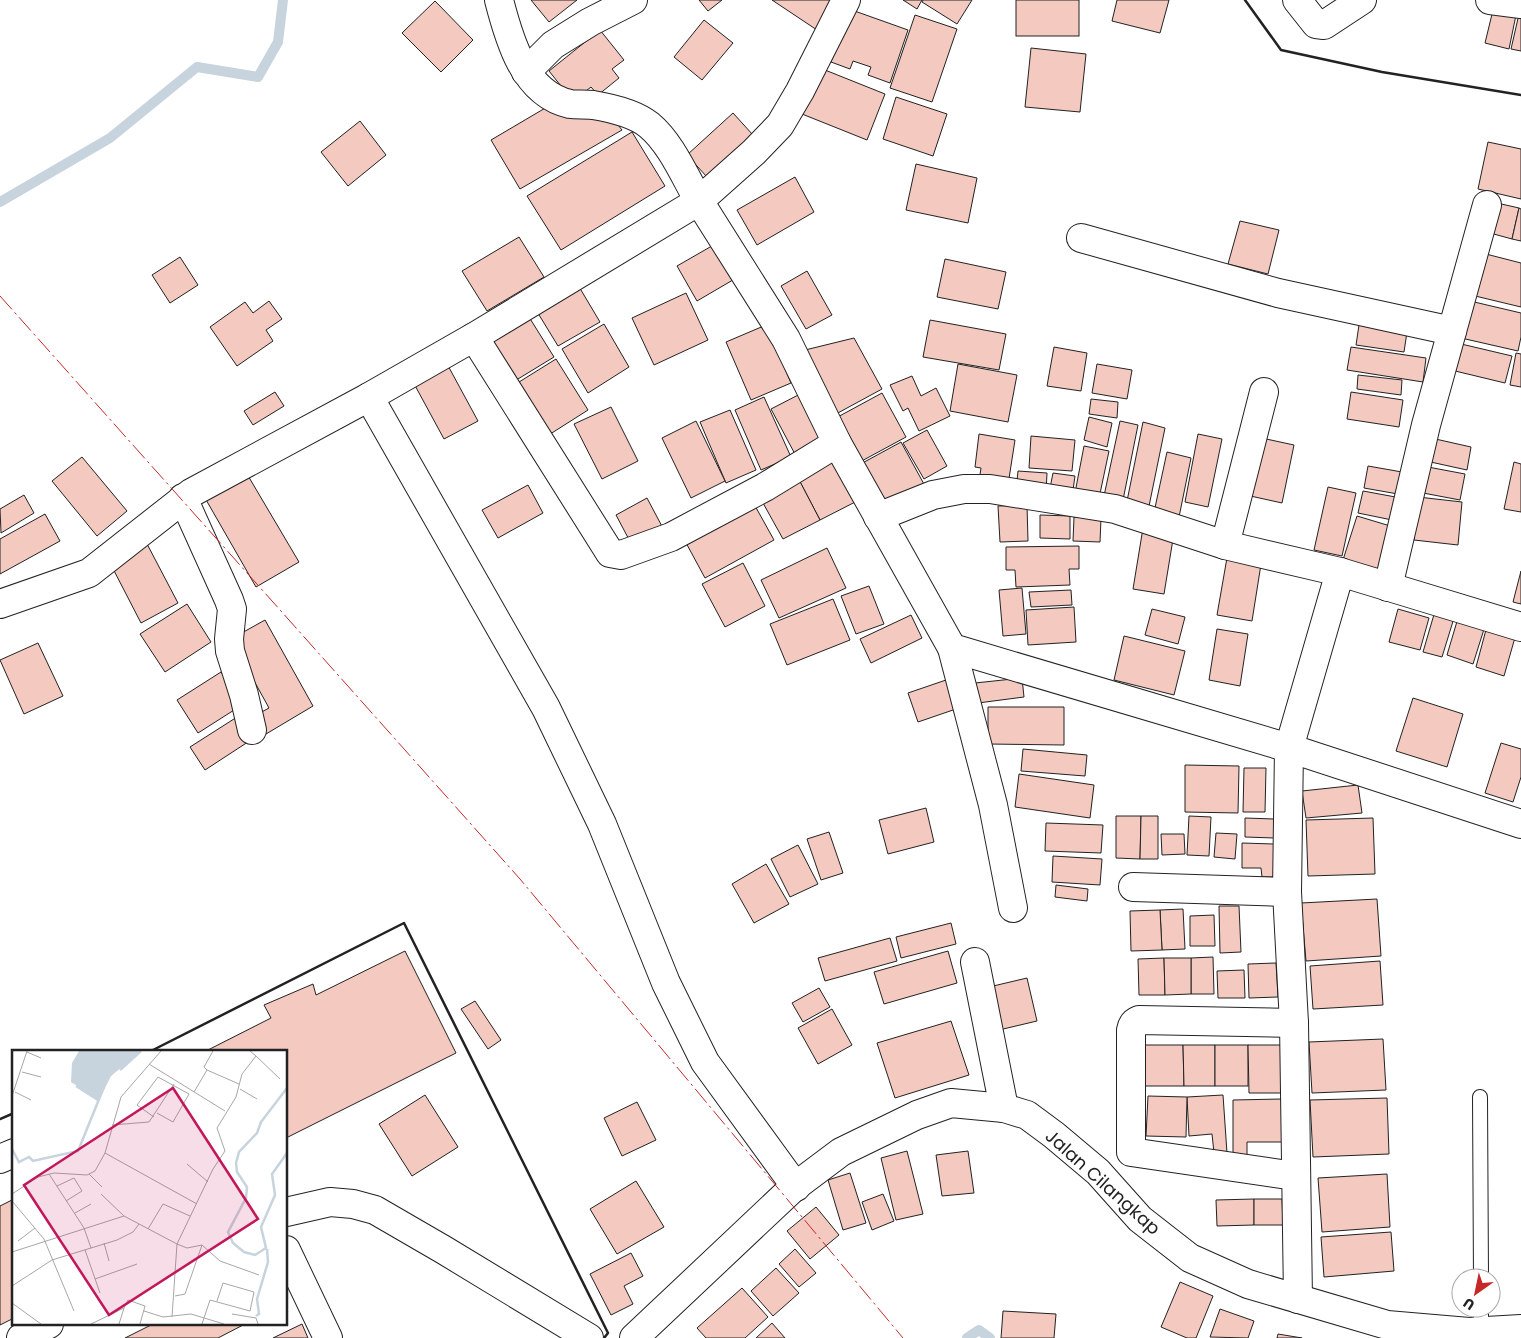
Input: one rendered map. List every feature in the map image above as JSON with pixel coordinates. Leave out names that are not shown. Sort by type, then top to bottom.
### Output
[{"type":"street","points":[[499,0],[506,30],[526,72],[544,93],[569,104],[593,106],[629,114],[649,124],[665,142],[699,201],[786,339],[838,443],[952,648],[993,805],[1013,908]]},
{"type":"street","points":[[526,72],[553,45],[590,22],[633,0]]},
{"type":"street","points":[[0,604],[89,572],[183,498],[369,397],[474,337],[699,201],[754,152],[780,125],[800,91],[846,0]]},
{"type":"street","points":[[1297,0],[1316,24],[1324,25],[1362,0]]},
{"type":"street","points":[[1490,0],[1521,4]]},
{"type":"street","points":[[1388,587],[1426,425],[1487,205]]},
{"type":"street","points":[[1081,238],[1278,293],[1452,331]]},
{"type":"street","points":[[474,337],[610,554],[621,555],[671,537],[765,487],[838,443]]},
{"type":"street","points":[[1225,545],[1264,392]]},
{"type":"street","points":[[369,397],[546,708],[602,824],[666,983],[706,1062],[796,1186]]},
{"type":"street","points":[[878,517],[933,496],[964,489],[990,489],[1114,509],[1225,545],[1340,572],[1521,626]]},
{"type":"street","points":[[183,498],[232,609],[229,639],[230,651],[244,695],[252,730]]},
{"type":"street","points":[[1298,1299],[1294,1023],[1287,892],[1289,748],[1340,572]]},
{"type":"street","points":[[952,648],[1289,748],[1521,824]]},
{"type":"street","points":[[1134,887],[1287,892]]},
{"type":"street","points":[[975,962],[1004,1108]]},
{"type":"street","points":[[1294,1023],[1139,1020],[1132,1025],[1130,1030],[1131,1152],[1295,1176]]},
{"type":"street","name":"Jalan Cilangkap","points":[[634,1338],[793,1188],[841,1152],[918,1115],[951,1104],[1004,1108],[1027,1115],[1098,1172],[1140,1219],[1190,1258],[1248,1284],[1387,1325],[1481,1320],[1521,1329]]},
{"type":"street","points":[[0,1159],[12,1154]]},
{"type":"street","points":[[288,1212],[330,1202],[353,1204],[376,1210],[589,1338]]},
{"type":"street","points":[[288,1254],[328,1338]]},
{"type":"street","points":[[21,1338],[45,1326]]},
{"type":"lane","points":[[1480,1097],[1481,1268]]},
{"type":"building","points":[[531,0],[577,0],[549,22]]},
{"type":"building","points":[[699,0],[722,0],[708,11]]},
{"type":"building","points":[[772,0],[837,0],[817,30]]},
{"type":"building","points":[[903,0],[922,0],[917,9]]},
{"type":"building","points":[[923,0],[972,0],[957,24],[922,2]]},
{"type":"building","points":[[1016,0],[1079,0],[1079,36],[1016,36]]},
{"type":"building","points":[[1117,0],[1169,0],[1160,33],[1112,21]]},
{"type":"building","points":[[435,1],[473,40],[441,72],[402,33]]},
{"type":"building","points":[[849,9],[908,30],[890,83],[868,75],[871,67],[853,61],[850,69],[831,62]]},
{"type":"building","points":[[1493,10],[1516,15],[1509,49],[1485,43]]},
{"type":"building","points":[[1519,14],[1521,15],[1521,51],[1511,49]]},
{"type":"building","points":[[915,15],[957,29],[932,102],[890,88]]},
{"type":"building","points":[[704,20],[733,43],[702,80],[674,57]]},
{"type":"building","points":[[600,30],[624,60],[612,69],[619,78],[598,95],[591,87],[573,101],[549,71]]},
{"type":"building","points":[[1031,48],[1086,54],[1080,112],[1025,107]]},
{"type":"building","points":[[820,68],[885,94],[867,140],[802,114]]},
{"type":"building","points":[[896,97],[947,114],[933,156],[883,139]]},
{"type":"building","points":[[547,107],[611,116],[622,130],[520,189],[491,140]]},
{"type":"building","points":[[733,113],[753,135],[707,177],[687,155]]},
{"type":"building","points":[[360,121],[386,155],[348,186],[321,152]]},
{"type":"building","points":[[632,132],[665,186],[561,250],[527,196]]},
{"type":"building","points":[[1488,142],[1521,149],[1521,199],[1478,189]]},
{"type":"building","points":[[916,164],[977,178],[968,223],[906,210]]},
{"type":"building","points":[[795,177],[814,212],[757,245],[737,210]]},
{"type":"building","points":[[1497,203],[1519,208],[1512,239],[1490,233]]},
{"type":"building","points":[[1519,208],[1521,209],[1521,241],[1512,239]]},
{"type":"building","points":[[1240,221],[1279,230],[1268,274],[1228,264]]},
{"type":"building","points":[[519,237],[544,277],[487,311],[462,271]]},
{"type":"building","points":[[717,243],[738,277],[697,301],[677,266]]},
{"type":"building","points":[[1482,253],[1521,263],[1521,307],[1471,295]]},
{"type":"building","points":[[180,257],[198,285],[170,303],[152,275]]},
{"type":"building","points":[[945,259],[1006,272],[998,309],[937,297]]},
{"type":"building","points":[[807,271],[832,315],[806,329],[781,286]]},
{"type":"building","points":[[575,280],[600,322],[558,346],[533,305]]},
{"type":"building","points":[[686,293],[708,340],[654,365],[632,318]]},
{"type":"building","points":[[269,301],[282,319],[266,330],[273,341],[237,366],[210,327],[245,302],[253,313]]},
{"type":"building","points":[[1470,301],[1521,313],[1521,337],[1518,351],[1461,338]]},
{"type":"building","points":[[524,309],[554,357],[513,382],[483,334]]},
{"type":"building","points":[[930,320],[1006,334],[999,370],[923,357]]},
{"type":"building","points":[[604,324],[629,367],[588,393],[562,349]]},
{"type":"building","points":[[766,325],[791,383],[751,400],[726,342]]},
{"type":"building","points":[[1359,325],[1407,332],[1404,352],[1356,345]]},
{"type":"building","points":[[854,338],[882,389],[836,414],[801,351]]},
{"type":"building","points":[[1457,343],[1512,356],[1505,383],[1451,370]]},
{"type":"building","points":[[1054,347],[1087,353],[1081,391],[1047,386]]},
{"type":"building","points":[[1351,347],[1426,358],[1423,382],[1347,370]]},
{"type":"building","points":[[1516,353],[1521,354],[1521,387],[1510,385]]},
{"type":"building","points":[[556,359],[588,410],[544,438],[511,387]]},
{"type":"building","points":[[446,362],[478,421],[444,439],[412,380]]},
{"type":"building","points":[[958,364],[1017,375],[1008,422],[950,411]]},
{"type":"building","points":[[1097,364],[1132,370],[1127,399],[1092,393]]},
{"type":"building","points":[[1358,375],[1402,380],[1401,395],[1357,389]]},
{"type":"building","points":[[912,376],[921,396],[936,388],[950,416],[919,431],[908,408],[903,411],[890,385]]},
{"type":"building","points":[[275,392],[284,406],[253,425],[244,411]]},
{"type":"building","points":[[1351,392],[1403,400],[1399,427],[1347,419]]},
{"type":"building","points":[[802,393],[827,439],[796,456],[771,409]]},
{"type":"building","points":[[882,393],[906,437],[858,463],[834,419]]},
{"type":"building","points":[[764,397],[791,457],[761,470],[735,410]]},
{"type":"building","points":[[1091,399],[1118,402],[1117,418],[1089,414]]},
{"type":"building","points":[[611,407],[638,461],[602,479],[574,424]]},
{"type":"building","points":[[730,410],[756,470],[726,483],[700,422]]},
{"type":"building","points":[[1089,417],[1112,423],[1107,447],[1084,440]]},
{"type":"building","points":[[696,421],[725,481],[691,498],[662,438]]},
{"type":"building","points":[[1120,421],[1138,425],[1123,500],[1104,496]]},
{"type":"building","points":[[1143,422],[1165,428],[1148,511],[1126,506]]},
{"type":"building","points":[[927,430],[947,466],[924,479],[903,443]]},
{"type":"building","points":[[979,434],[1015,440],[1008,485],[979,481],[981,468],[975,467]]},
{"type":"building","points":[[1198,434],[1222,439],[1208,507],[1185,502]]},
{"type":"building","points":[[1031,436],[1075,440],[1072,471],[1029,468]]},
{"type":"building","points":[[1257,437],[1294,445],[1282,503],[1246,495]]},
{"type":"building","points":[[1431,438],[1471,447],[1467,470],[1426,461]]},
{"type":"building","points":[[901,442],[925,486],[881,509],[857,466]]},
{"type":"building","points":[[1084,446],[1109,451],[1098,503],[1074,498]]},
{"type":"building","points":[[837,452],[861,499],[820,520],[796,474]]},
{"type":"building","points":[[1167,452],[1191,458],[1178,522],[1153,517]]},
{"type":"building","points":[[82,457],[127,511],[97,536],[52,481]]},
{"type":"building","points":[[1514,462],[1521,464],[1521,512],[1504,509]]},
{"type":"building","points":[[1368,466],[1402,472],[1398,494],[1364,488]]},
{"type":"building","points":[[1428,467],[1465,474],[1460,500],[1423,493]]},
{"type":"building","points":[[1018,471],[1047,473],[1046,493],[1016,491]]},
{"type":"building","points":[[1053,473],[1075,476],[1072,497],[1049,493]]},
{"type":"building","points":[[247,474],[299,562],[256,587],[205,498]]},
{"type":"building","points":[[796,474],[820,520],[783,539],[758,494]]},
{"type":"building","points":[[528,485],[543,513],[498,538],[482,510]]},
{"type":"building","points":[[1328,487],[1356,493],[1342,556],[1314,550]]},
{"type":"building","points":[[1363,491],[1401,498],[1397,521],[1358,513]]},
{"type":"building","points":[[24,495],[34,513],[1,533],[0,509]]},
{"type":"building","points":[[1418,497],[1462,502],[1458,545],[1414,540]]},
{"type":"building","points":[[647,498],[665,532],[634,549],[616,515]]},
{"type":"building","points":[[754,504],[774,540],[705,578],[685,541]]},
{"type":"building","points":[[1027,505],[1028,541],[1000,542],[998,506]]},
{"type":"building","points":[[45,514],[60,541],[0,574],[0,539]]},
{"type":"building","points":[[1040,515],[1070,516],[1070,539],[1040,538]]},
{"type":"building","points":[[1357,516],[1397,528],[1382,575],[1342,563]]},
{"type":"building","points":[[1074,517],[1101,518],[1100,542],[1073,541]]},
{"type":"building","points":[[1143,528],[1174,533],[1164,594],[1133,589]]},
{"type":"building","points":[[146,542],[178,603],[141,623],[109,561]]},
{"type":"building","points":[[1079,546],[1079,569],[1069,569],[1070,585],[1016,587],[1015,570],[1006,570],[1006,547]]},
{"type":"building","points":[[827,548],[846,588],[779,618],[761,580]]},
{"type":"building","points":[[1228,552],[1262,558],[1252,621],[1217,615]]},
{"type":"building","points":[[743,563],[765,606],[725,627],[702,584]]},
{"type":"building","points":[[1521,571],[1521,604],[1513,602]]},
{"type":"building","points":[[869,586],[884,624],[856,634],[841,596]]},
{"type":"building","points":[[1022,588],[1026,634],[1003,636],[999,590]]},
{"type":"building","points":[[1071,590],[1072,605],[1031,607],[1029,592]]},
{"type":"building","points":[[833,599],[850,640],[787,665],[770,624]]},
{"type":"building","points":[[187,604],[211,642],[165,672],[140,634]]},
{"type":"building","points":[[1074,607],[1076,642],[1028,645],[1026,610]]},
{"type":"building","points":[[1152,609],[1185,617],[1178,644],[1145,635]]},
{"type":"building","points":[[1398,609],[1429,618],[1420,650],[1389,642]]},
{"type":"building","points":[[1435,611],[1454,618],[1442,657],[1423,652]]},
{"type":"building","points":[[911,615],[922,638],[871,663],[860,639]]},
{"type":"building","points":[[1458,618],[1485,626],[1473,664],[1447,655]]},
{"type":"building","points":[[265,620],[313,706],[266,734],[256,715],[269,708],[231,639]]},
{"type":"building","points":[[1487,626],[1516,634],[1504,676],[1476,667]]},
{"type":"building","points":[[1217,629],[1248,634],[1240,686],[1209,680]]},
{"type":"building","points":[[1124,636],[1185,651],[1174,695],[1114,680]]},
{"type":"building","points":[[38,643],[63,696],[24,714],[0,660]]},
{"type":"building","points":[[221,672],[242,705],[198,733],[177,700]]},
{"type":"building","points":[[1022,678],[1024,697],[978,703],[975,683]]},
{"type":"building","points":[[946,680],[956,709],[918,722],[908,693]]},
{"type":"building","points":[[1413,698],[1463,714],[1447,767],[1396,751]]},
{"type":"building","points":[[988,707],[1064,707],[1064,745],[988,744]]},
{"type":"building","points":[[237,717],[251,740],[205,770],[190,747]]},
{"type":"building","points":[[1501,743],[1521,749],[1521,777],[1513,802],[1485,793]]},
{"type":"building","points":[[1023,749],[1087,755],[1085,776],[1021,771]]},
{"type":"building","points":[[1185,765],[1239,766],[1238,813],[1185,812]]},
{"type":"building","points":[[1244,768],[1266,768],[1265,812],[1243,812]]},
{"type":"building","points":[[1019,774],[1094,785],[1090,818],[1015,807]]},
{"type":"building","points":[[1358,785],[1362,813],[1306,818],[1302,791]]},
{"type":"building","points":[[926,808],[934,842],[888,854],[879,820]]},
{"type":"building","points":[[1116,816],[1141,816],[1140,859],[1116,858]]},
{"type":"building","points":[[1141,816],[1158,816],[1158,859],[1140,859]]},
{"type":"building","points":[[1189,816],[1211,817],[1209,856],[1187,855]]},
{"type":"building","points":[[1245,818],[1274,819],[1274,838],[1245,837]]},
{"type":"building","points":[[1373,818],[1375,874],[1308,876],[1306,820]]},
{"type":"building","points":[[1046,823],[1103,825],[1101,853],[1045,851]]},
{"type":"building","points":[[829,832],[843,873],[821,880],[807,839]]},
{"type":"building","points":[[1216,833],[1237,834],[1235,859],[1214,857]]},
{"type":"building","points":[[1161,834],[1184,834],[1185,854],[1162,855]]},
{"type":"building","points":[[1242,843],[1274,844],[1275,877],[1262,877],[1261,868],[1242,868]]},
{"type":"building","points":[[798,845],[818,884],[790,897],[771,859]]},
{"type":"building","points":[[1053,856],[1102,859],[1100,885],[1052,882]]},
{"type":"building","points":[[766,864],[789,904],[754,923],[732,884]]},
{"type":"building","points":[[1056,885],[1088,889],[1087,901],[1055,897]]},
{"type":"building","points":[[1377,899],[1381,956],[1306,961],[1301,903]]},
{"type":"building","points":[[1219,906],[1239,906],[1241,952],[1220,953]]},
{"type":"building","points":[[1183,909],[1185,949],[1162,950],[1160,910]]},
{"type":"building","points":[[1160,910],[1162,950],[1131,951],[1130,911]]},
{"type":"building","points":[[1214,915],[1215,946],[1190,946],[1190,916]]},
{"type":"building","points":[[951,923],[956,944],[901,958],[896,937]]},
{"type":"building","points":[[890,938],[897,961],[825,981],[818,958]]},
{"type":"building","points":[[405,951],[456,1053],[288,1137],[288,1050],[208,1050],[271,1018],[264,1005],[313,984],[316,995]]},
{"type":"building","points":[[948,951],[957,983],[884,1004],[874,972]]},
{"type":"building","points":[[1213,957],[1214,994],[1191,994],[1191,958]]},
{"type":"building","points":[[1164,958],[1165,995],[1139,995],[1138,959]]},
{"type":"building","points":[[1164,958],[1191,958],[1191,994],[1165,995]]},
{"type":"building","points":[[1380,961],[1383,1005],[1313,1009],[1310,966]]},
{"type":"building","points":[[1276,963],[1278,997],[1249,998],[1248,964]]},
{"type":"building","points":[[1244,970],[1245,998],[1218,998],[1217,971]]},
{"type":"building","points":[[1027,978],[1037,1021],[999,1030],[989,987]]},
{"type":"building","points":[[819,988],[830,1007],[803,1022],[792,1003]]},
{"type":"building","points":[[475,1001],[501,1040],[488,1049],[461,1009]]},
{"type":"building","points":[[832,1009],[852,1045],[818,1064],[798,1028]]},
{"type":"building","points":[[951,1021],[969,1075],[895,1098],[877,1043]]},
{"type":"building","points":[[1383,1039],[1386,1090],[1312,1093],[1309,1042]]},
{"type":"building","points":[[1141,1045],[1183,1045],[1184,1086],[1141,1086]]},
{"type":"building","points":[[1183,1045],[1215,1045],[1215,1086],[1184,1086]]},
{"type":"building","points":[[1215,1045],[1248,1045],[1248,1086],[1215,1086]]},
{"type":"building","points":[[1248,1045],[1284,1045],[1285,1093],[1249,1093]]},
{"type":"building","points":[[425,1095],[458,1147],[412,1176],[379,1124]]},
{"type":"building","points":[[1223,1095],[1227,1153],[1214,1153],[1212,1134],[1189,1136],[1187,1097]]},
{"type":"building","points":[[1148,1096],[1187,1097],[1186,1137],[1146,1136]]},
{"type":"building","points":[[1387,1098],[1389,1154],[1313,1157],[1310,1100]]},
{"type":"building","points":[[1282,1099],[1283,1142],[1247,1142],[1247,1156],[1233,1156],[1233,1100]]},
{"type":"building","points":[[637,1102],[656,1140],[622,1156],[604,1118]]},
{"type":"building","points":[[907,1151],[923,1214],[896,1220],[881,1158]]},
{"type":"building","points":[[968,1151],[974,1193],[942,1196],[936,1155]]},
{"type":"building","points":[[850,1173],[866,1223],[843,1230],[828,1180]]},
{"type":"building","points":[[1387,1174],[1390,1227],[1322,1232],[1318,1178]]},
{"type":"building","points":[[636,1181],[664,1227],[617,1254],[590,1209]]},
{"type":"building","points":[[883,1194],[894,1221],[872,1230],[862,1202]]},
{"type":"building","points":[[1254,1199],[1254,1225],[1217,1226],[1216,1200]]},
{"type":"building","points":[[1254,1199],[1282,1199],[1283,1225],[1254,1225]]},
{"type":"building","points":[[12,1200],[12,1319],[0,1325],[0,1206]]},
{"type":"building","points":[[816,1207],[839,1235],[810,1259],[787,1231]]},
{"type":"building","points":[[1391,1232],[1394,1271],[1324,1277],[1321,1237]]},
{"type":"building","points":[[795,1249],[816,1273],[799,1287],[779,1264]]},
{"type":"building","points":[[631,1253],[643,1276],[624,1286],[633,1304],[611,1315],[590,1274]]},
{"type":"building","points":[[776,1268],[799,1293],[773,1316],[751,1291]]},
{"type":"building","points":[[1180,1282],[1213,1296],[1196,1338],[1187,1338],[1161,1327]]},
{"type":"building","points":[[742,1288],[768,1317],[745,1338],[706,1338],[697,1328]]},
{"type":"building","points":[[1220,1309],[1254,1321],[1248,1338],[1210,1337]]},
{"type":"building","points":[[1003,1311],[1056,1314],[1054,1338],[1001,1338]]},
{"type":"building","points":[[772,1323],[785,1338],[756,1338]]},
{"type":"building","points":[[302,1324],[308,1338],[273,1338]]},
{"type":"building","points":[[149,1326],[241,1326],[218,1338],[125,1338]]},
{"type":"building","points":[[1278,1334],[1302,1338],[1277,1338]]},
{"type":"waterway","points":[[0,202],[110,138],[197,67],[258,77],[278,42],[283,0]]},
{"type":"waterway","points":[[967,1338],[979,1330],[990,1338]]},
{"type":"wall","points":[[1245,0],[1281,50],[1382,72],[1521,95]]},
{"type":"wall","points":[[153,1050],[404,923],[608,1333],[604,1338]]},
{"type":"wall","points":[[0,1119],[12,1114]]},
{"type":"power","points":[[0,296],[520,879],[903,1338]]}]
